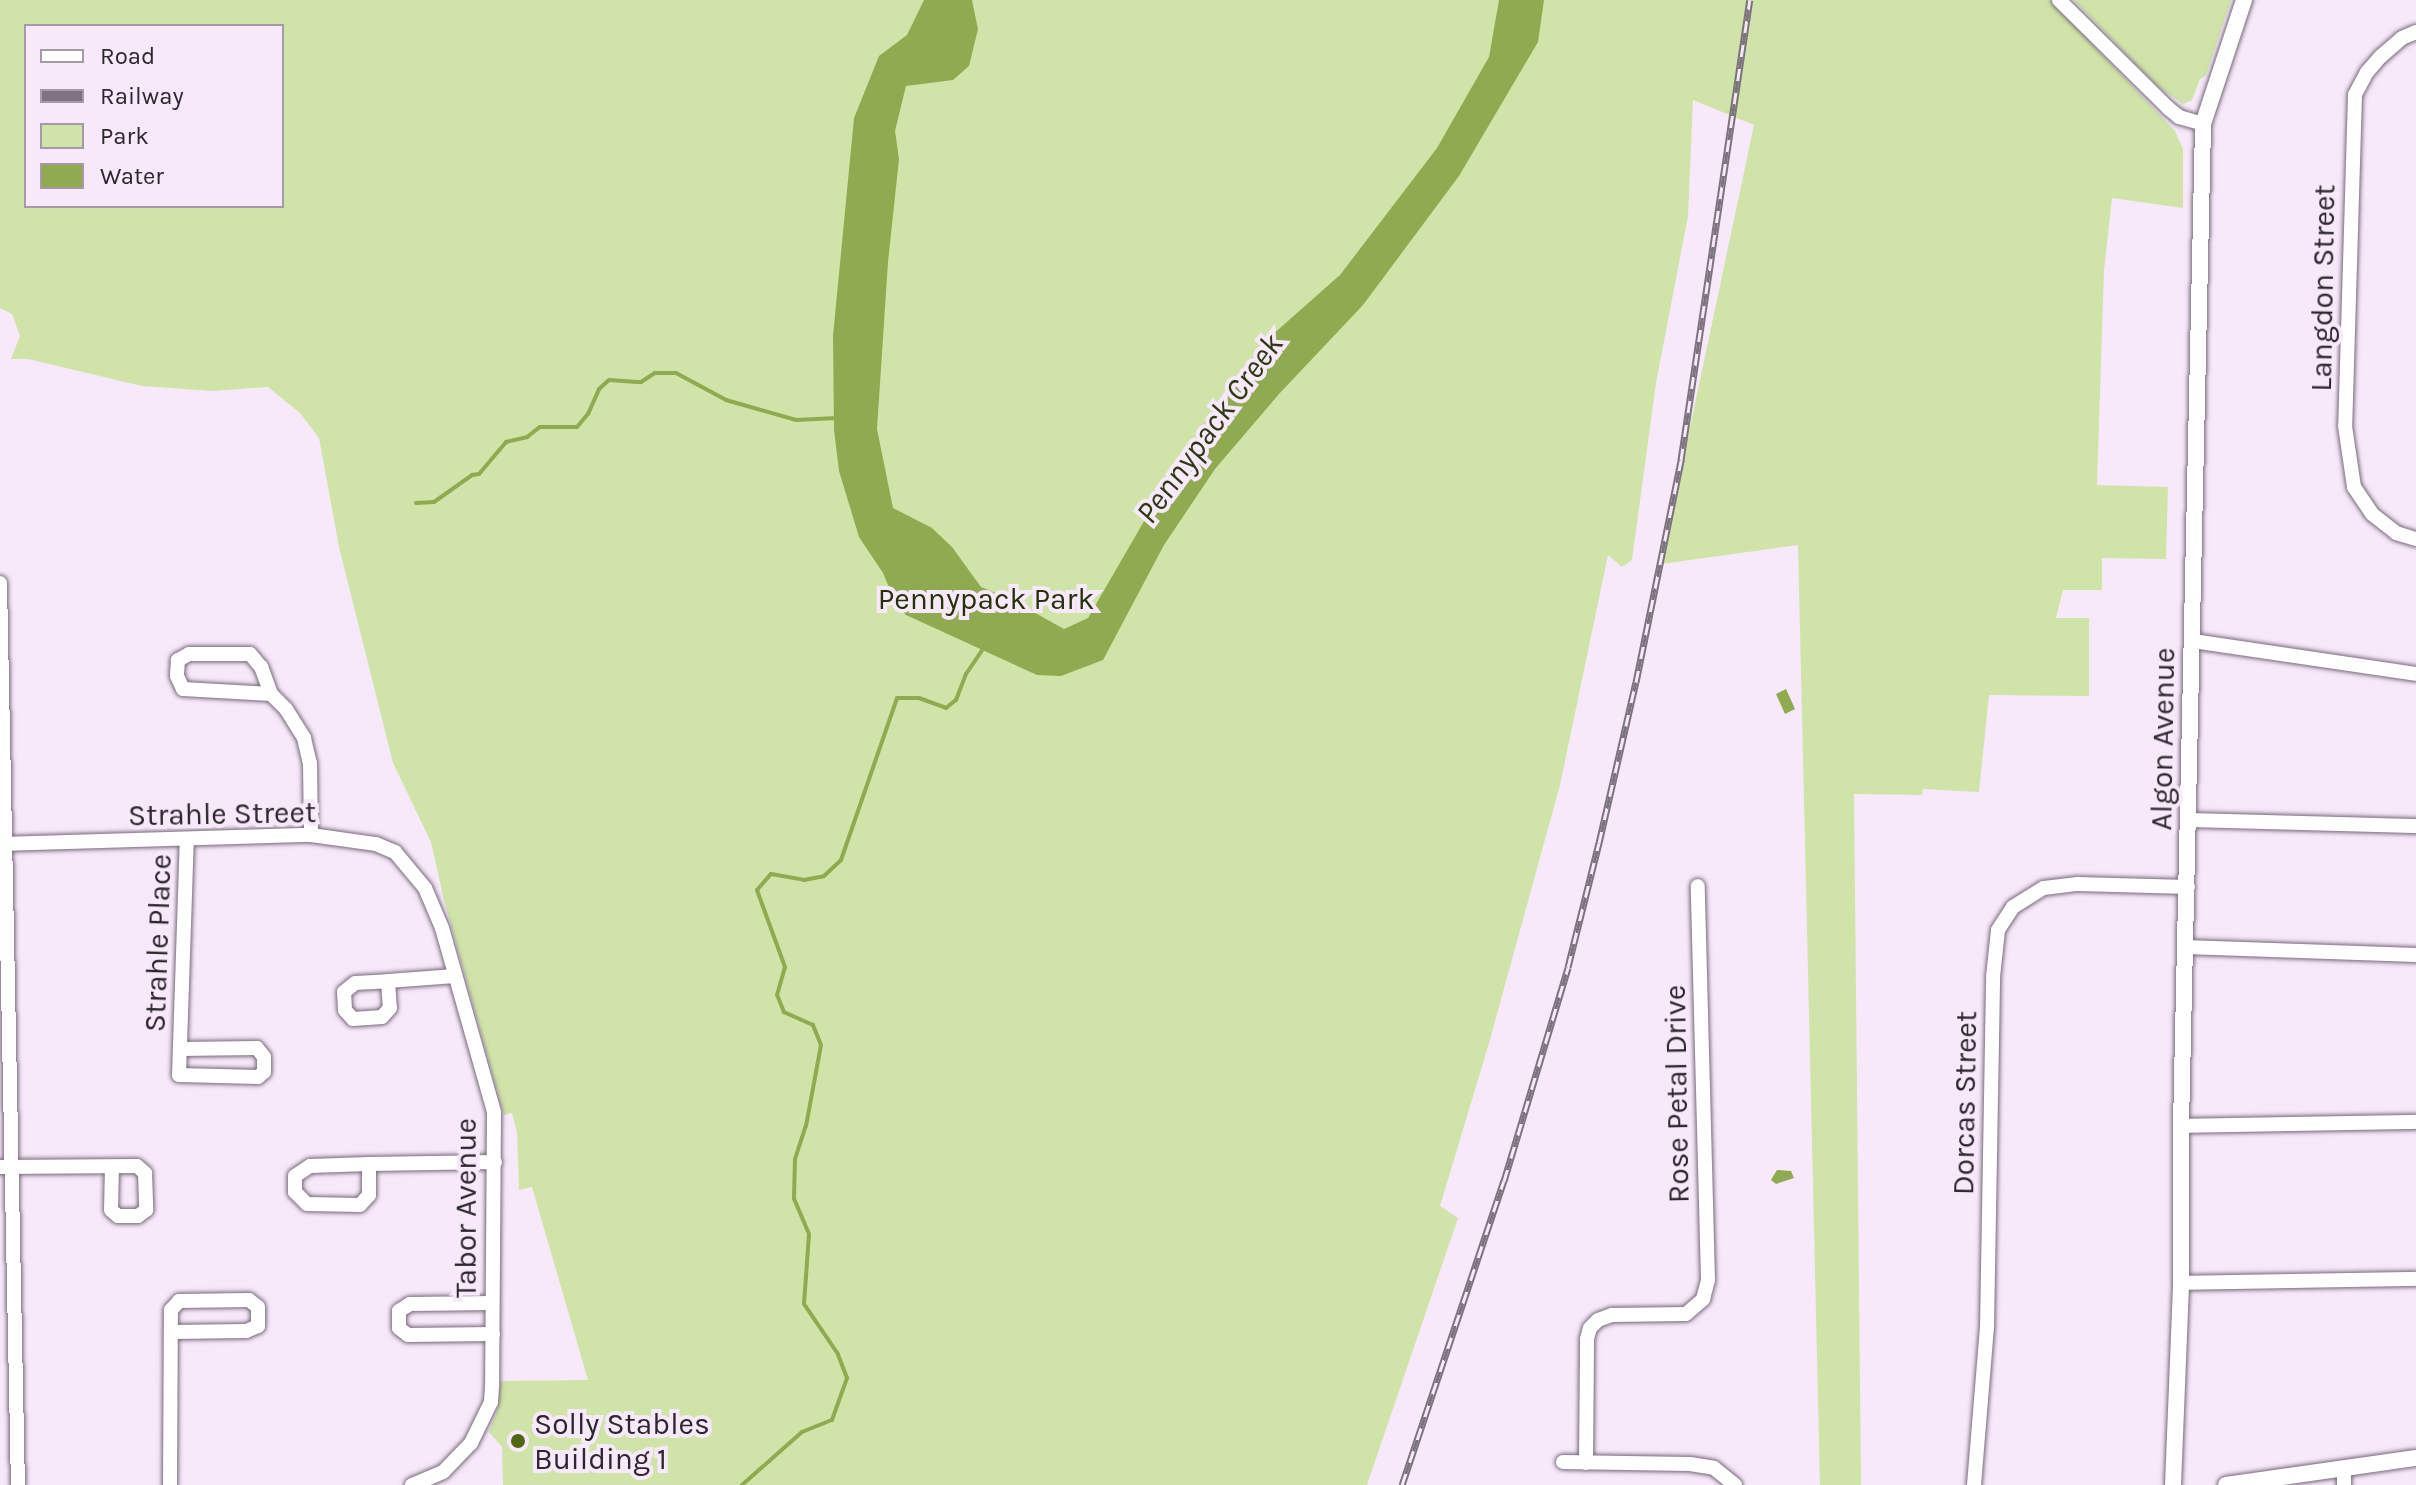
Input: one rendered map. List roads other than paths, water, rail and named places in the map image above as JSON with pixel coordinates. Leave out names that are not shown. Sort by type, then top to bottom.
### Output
[{"type":"street","points":[[2059,0],[2168,108],[2179,117],[2203,124]]},
{"type":"street","name":"Algon Avenue","points":[[2173,1485],[2181,1283],[2181,1126],[2203,124],[2244,0]]},
{"type":"street","name":"Langdon Street","points":[[2416,32],[2402,38],[2381,56],[2367,72],[2355,95],[2345,426],[2354,487],[2372,514],[2396,533],[2416,539]]},
{"type":"street","points":[[0,583],[6,1167],[16,1321],[18,1485]]},
{"type":"street","points":[[2193,641],[2416,674]]},
{"type":"street","points":[[271,694],[183,689],[177,676],[178,660],[189,654],[250,654],[261,667],[271,694],[304,738],[310,763],[311,835]]},
{"type":"street","points":[[2188,820],[2416,826]]},
{"type":"street","name":"Strahle Street","points":[[3,844],[311,835],[376,844],[395,852],[425,888]]},
{"type":"street","name":"Strahle Place","points":[[180,1049],[257,1048],[264,1057],[264,1072],[258,1077],[179,1075],[187,839]]},
{"type":"street","name":"Dorcas Street","points":[[1974,1485],[1987,1327],[1993,977],[1998,930],[2013,907],[2028,895],[2060,884],[2188,887]]},
{"type":"street","name":"Rose Petal Drive","points":[[1586,1463],[1587,1339],[1590,1328],[1598,1320],[1612,1315],[1686,1314],[1703,1299],[1708,1280],[1698,886]]},
{"type":"street","name":"Tabor Avenue","points":[[412,1485],[441,1473],[471,1443],[491,1402],[493,1334],[494,1112],[442,928],[425,888]]},
{"type":"street","points":[[2185,947],[2416,955]]},
{"type":"street","points":[[388,981],[455,976]]},
{"type":"street","points":[[2181,1126],[2416,1122]]},
{"type":"street","points":[[369,1164],[369,1195],[360,1205],[307,1204],[295,1192],[295,1176],[310,1166],[369,1164],[495,1162]]},
{"type":"street","points":[[6,1167],[112,1167]]},
{"type":"street","points":[[2181,1283],[2416,1279]]},
{"type":"street","points":[[170,1485],[171,1310],[179,1301],[249,1300],[258,1307],[258,1326],[246,1331],[171,1332]]},
{"type":"street","points":[[492,1303],[410,1304],[399,1311],[399,1328],[408,1335],[493,1334]]},
{"type":"street","points":[[0,1321],[16,1321]]},
{"type":"street","points":[[2226,1485],[2344,1476],[2416,1458]]},
{"type":"street","points":[[1563,1462],[1690,1464],[1714,1468],[1735,1485]]},
{"type":"water","name":"Pennypack Creek","points":[[924,0],[972,0],[978,29],[969,66],[953,80],[906,86],[895,131],[899,159],[888,262],[877,429],[893,508],[932,528],[952,547],[981,587],[1064,629],[1088,618],[1162,490],[1207,420],[1271,336],[1340,275],[1437,148],[1489,57],[1499,0],[1544,0],[1538,42],[1459,176],[1363,305],[1279,394],[1215,469],[1164,545],[1103,660],[1061,676],[1037,675],[906,615],[897,606],[883,573],[859,537],[839,471],[834,430],[833,336],[854,118],[879,56],[907,35]]},
{"type":"water","points":[[1786,689],[1795,709],[1785,714],[1776,694]]},
{"type":"water","points":[[1777,1170],[1791,1171],[1794,1178],[1776,1184],[1771,1180]]},
{"type":"waterway","points":[[416,503],[434,502],[472,475],[479,474],[506,442],[527,437],[540,427],[577,427],[588,414],[599,389],[609,380],[641,382],[655,373],[676,373],[726,400],[796,420],[836,418]]},
{"type":"waterway","points":[[742,1485],[802,1432],[832,1420],[847,1378],[838,1354],[804,1304],[809,1234],[794,1199],[795,1159],[806,1126],[821,1045],[813,1025],[784,1012],[777,995],[785,967],[757,890],[771,874],[804,880],[824,876],[841,860],[897,698],[919,698],[946,708],[956,700],[966,674],[985,646]]},
{"type":"railway","points":[[1402,1485],[1504,1181],[1568,967],[1599,843],[1636,682],[1681,460],[1750,0]]},
{"type":"place","name":"Solly Stables Building 1","points":[[518,1441]]},
{"type":"park label","name":"Pennypack Park","points":[[986,599]]}]
